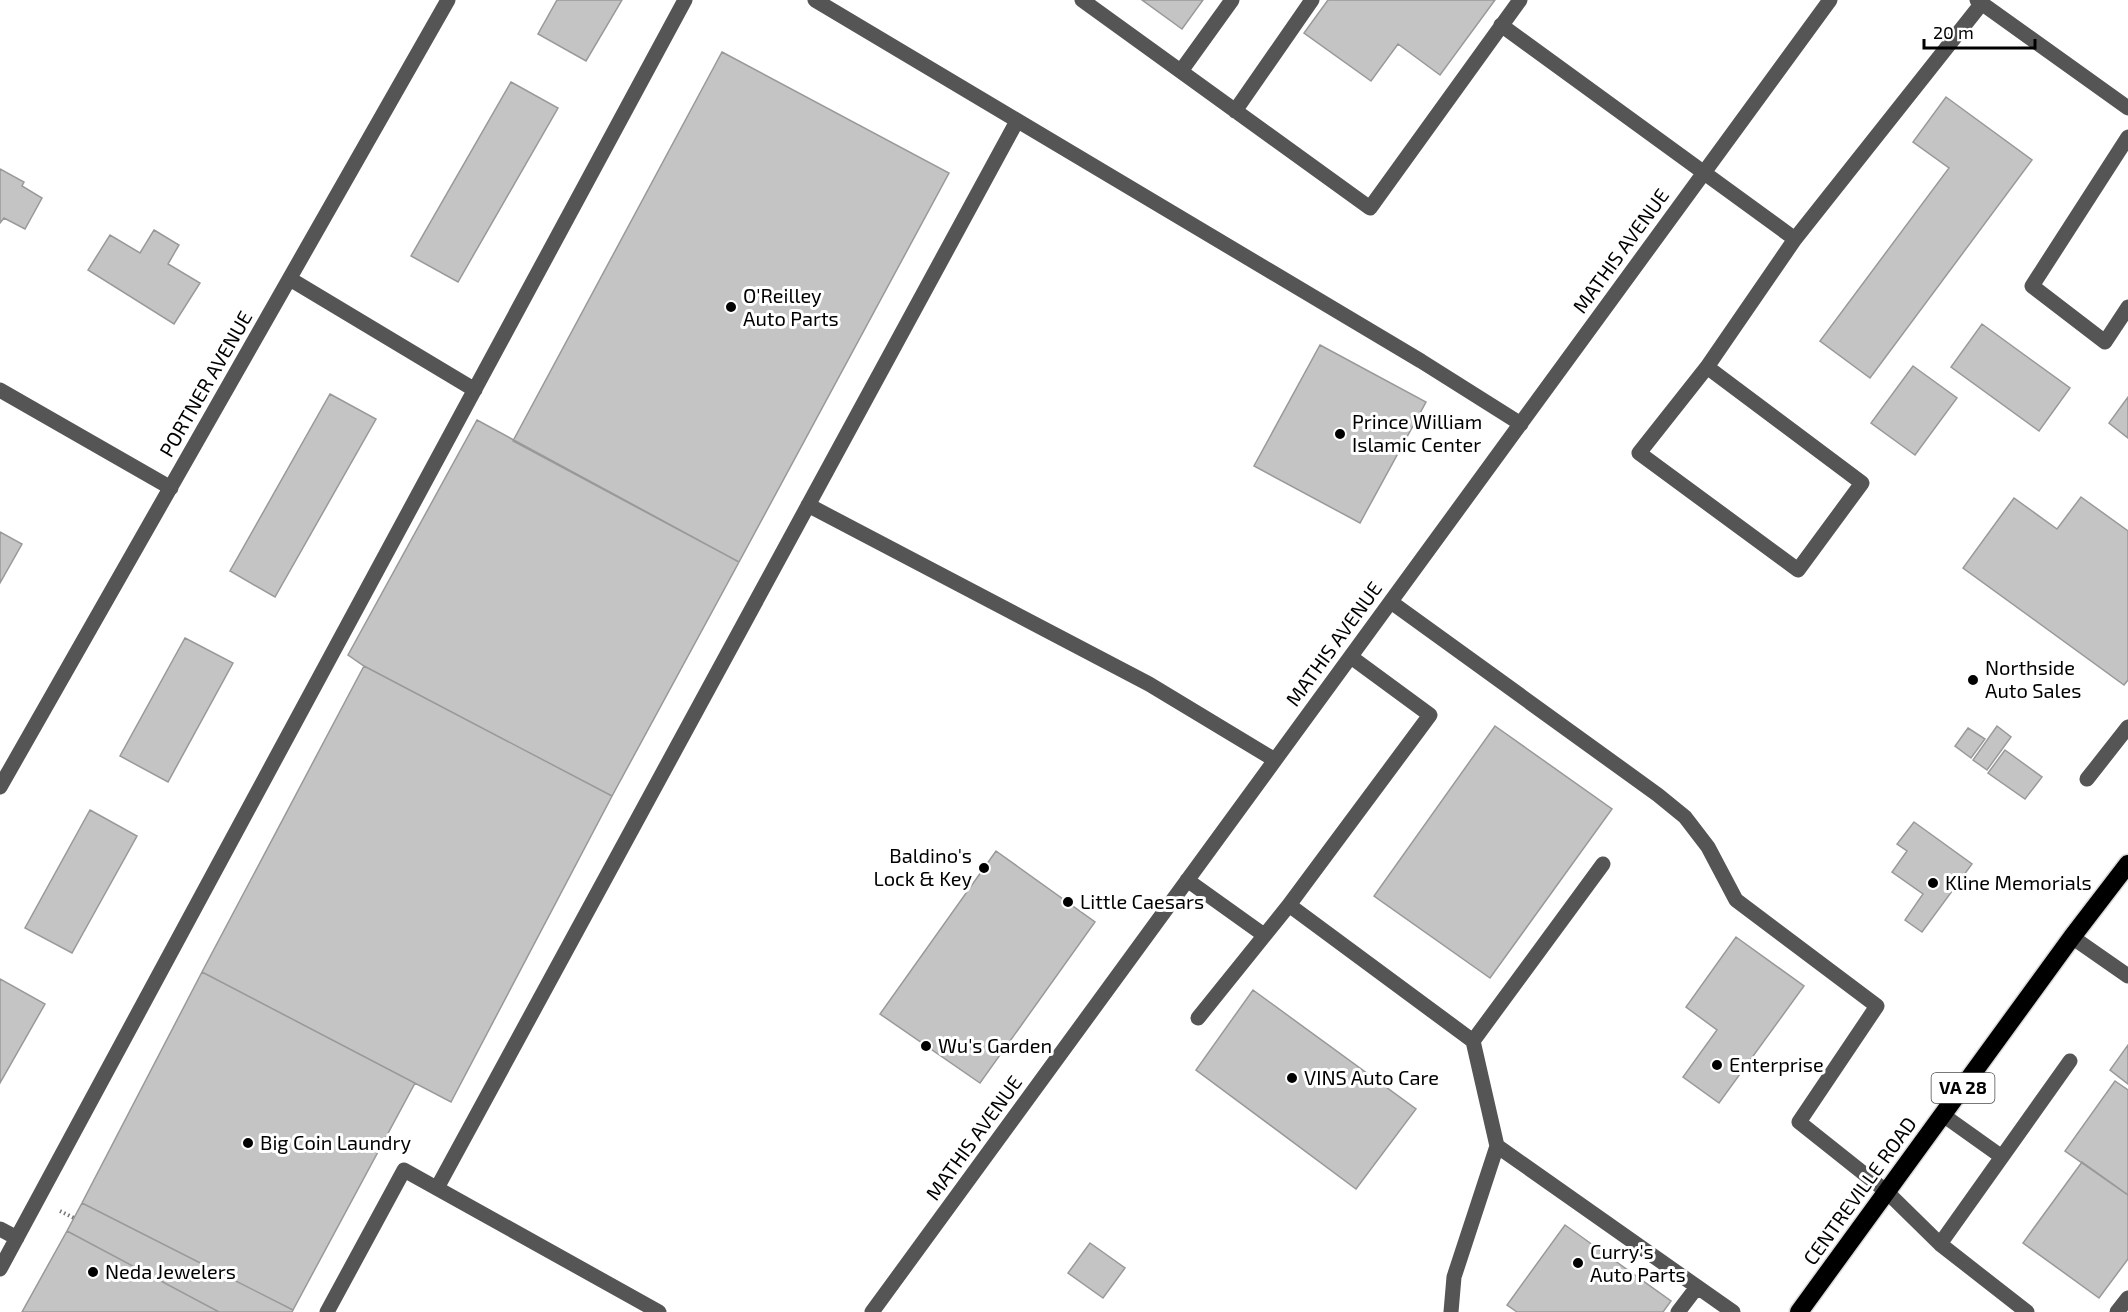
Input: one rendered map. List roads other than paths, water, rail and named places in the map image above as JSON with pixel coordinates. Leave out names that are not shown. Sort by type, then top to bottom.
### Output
[{"type":"highway","name":"CENTREVILLE ROAD","points":[[1799,1312],[2072,937],[2128,864]]},
{"type":"street","name":"PORTNER AVENUE","points":[[0,787],[448,0]]},
{"type":"street","points":[[0,1269],[685,0]]},
{"type":"street","points":[[815,0],[1420,361],[1521,424]]},
{"type":"street","points":[[1082,0],[1370,208],[1520,0]]},
{"type":"street","points":[[1181,71],[1232,0]]},
{"type":"street","points":[[1235,111],[1312,0]]},
{"type":"street","name":"MATHIS AVENUE","points":[[873,1312],[1830,0]]},
{"type":"street","points":[[1707,367],[1862,483],[1798,570],[1639,453],[1707,367],[1795,239],[1980,2],[2128,108]]},
{"type":"street","points":[[1501,26],[1795,239]]},
{"type":"street","points":[[437,1188],[1017,121]]},
{"type":"street","points":[[2128,137],[2032,285],[2105,342],[2128,307]]},
{"type":"street","points":[[290,279],[475,390]]},
{"type":"street","points":[[0,390],[171,488]]},
{"type":"street","points":[[808,505],[1149,684],[1275,760]]},
{"type":"street","points":[[1391,602],[1659,795],[1685,817],[1708,847],[1736,900],[1877,1006],[1799,1122],[1887,1192],[1940,1244],[2027,1312]]},
{"type":"street","points":[[1198,1018],[1288,905],[1430,715],[1351,657]]},
{"type":"street","points":[[2087,779],[2128,727]]},
{"type":"street","points":[[1473,1041],[1603,864]]},
{"type":"street","points":[[1187,880],[1264,935]]},
{"type":"street","points":[[1288,905],[1473,1041],[1497,1146],[1454,1277],[1451,1312]]},
{"type":"street","points":[[2072,937],[2128,976]]},
{"type":"street","points":[[1940,1244],[2070,1061]]},
{"type":"street","points":[[1943,1115],[2002,1157]]},
{"type":"street","points":[[1497,1146],[1733,1312]]},
{"type":"street","points":[[327,1312],[404,1170],[659,1312]]},
{"type":"street","points":[[0,1229],[17,1238]]},
{"type":"street","points":[[1678,1312],[1697,1287]]},
{"type":"street","points":[[2117,1312],[2128,1298]]},
{"type":"place","name":"O'Reilley Auto Parts","points":[[731,307]]},
{"type":"place","name":"Prince William Islamic Center","points":[[1340,434]]},
{"type":"place","name":"Northside Auto Sales","points":[[1973,680]]},
{"type":"place","name":"Baldino's Lock & Key","points":[[984,868]]},
{"type":"place","name":"Kline Memorials","points":[[1933,883]]},
{"type":"place","name":"Little Caesars","points":[[1068,902]]},
{"type":"place","name":"Wu's Garden","points":[[926,1046]]},
{"type":"place","name":"Enterprise","points":[[1717,1065]]},
{"type":"place","name":"VINS Auto Care","points":[[1292,1078]]},
{"type":"place","name":"Big Coin Laundry","points":[[248,1143]]},
{"type":"place","name":"Curry's Auto Parts","points":[[1578,1263]]},
{"type":"place","name":"Neda Jewelers","points":[[93,1272]]}]
